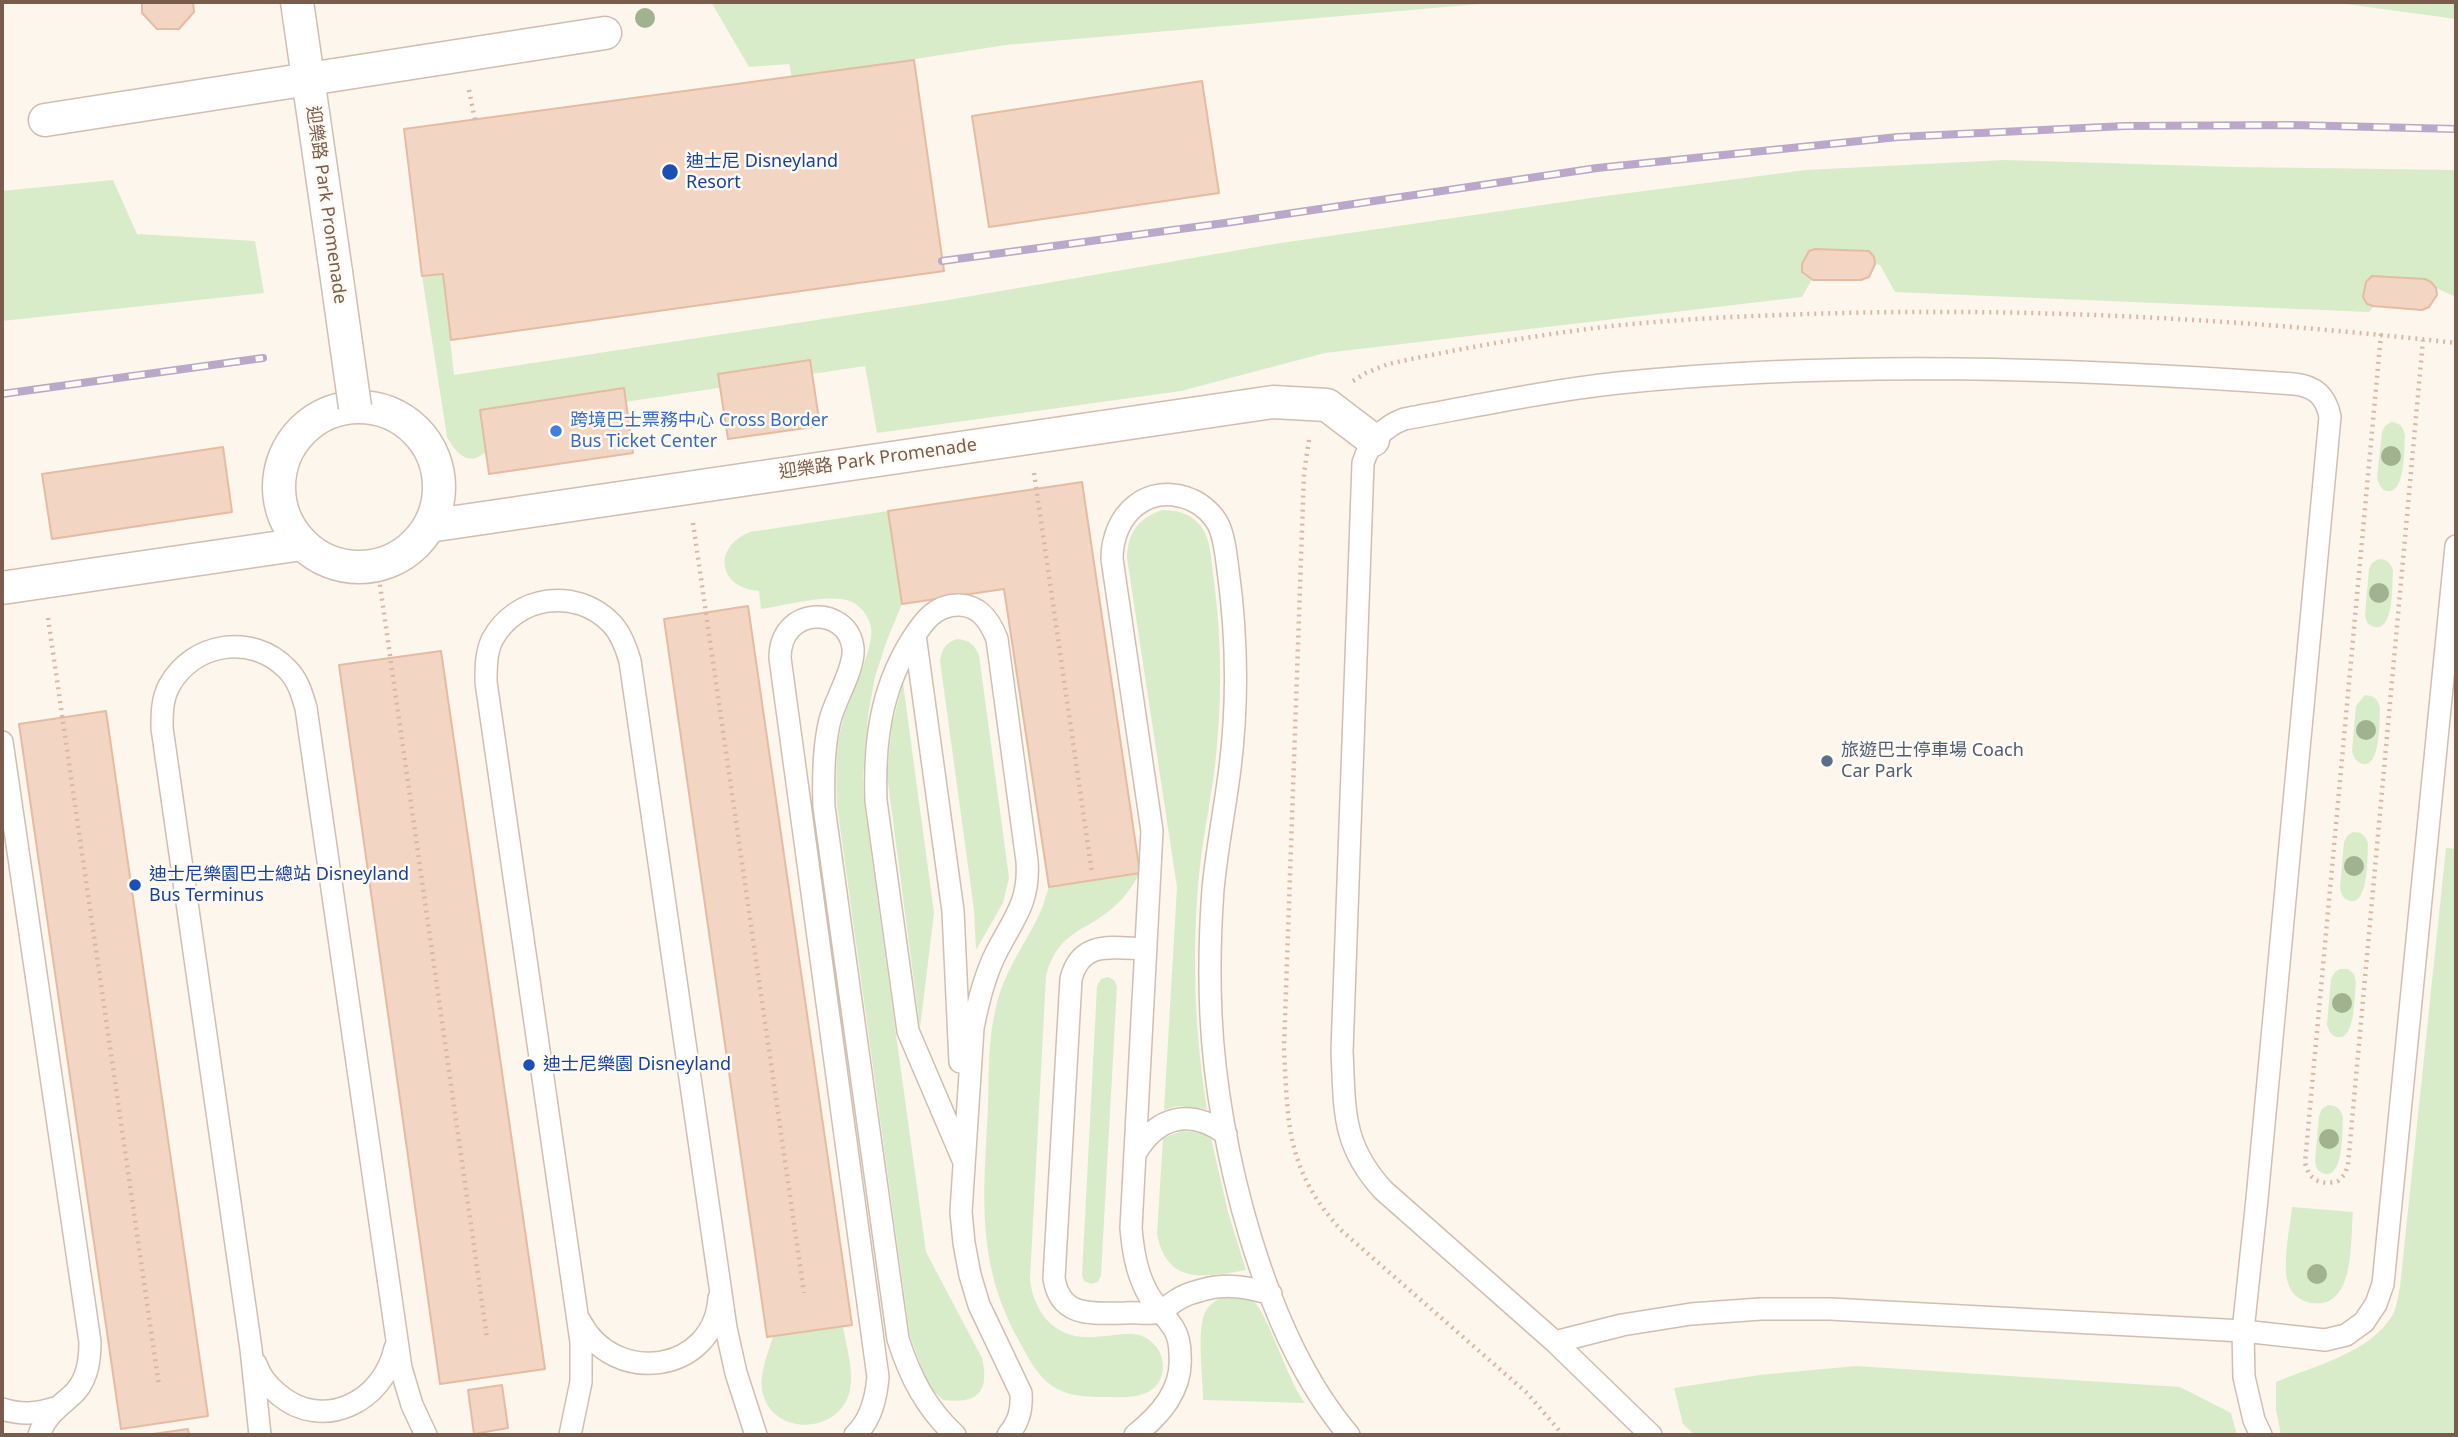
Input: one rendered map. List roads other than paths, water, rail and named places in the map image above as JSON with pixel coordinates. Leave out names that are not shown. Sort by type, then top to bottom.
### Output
[{"type":"street","name":"迎樂路 Park Promenade","points":[[297,2],[355,407]]},
{"type":"street","points":[[46,120],[606,33]]},
{"type":"street","name":"迎樂路 Park Promenade","points":[[429,526],[1273,402],[1327,405],[1373,440]]},
{"type":"street","points":[[355,407],[372,408],[396,416],[417,431],[431,452],[438,476],[438,501],[429,526],[414,545],[394,559],[377,564],[346,566],[323,558],[302,544],[287,524],[279,500],[279,475],[286,450],[302,430],[323,415],[355,407]]},
{"type":"street","points":[[2,588],[302,544]]},
{"type":"lane","points":[[1651,1435],[1555,1342],[1383,1190],[1368,1174],[1358,1157],[1346,1120],[1342,1051],[1363,463],[1373,440],[1392,424],[1404,419],[1545,393],[1617,383],[1750,374],[1896,369],[2162,375],[2305,385],[2315,389],[2323,397],[2330,416],[2258,1199],[2243,1331],[2244,1377],[2254,1420],[2261,1435]]},
{"type":"lane","points":[[1135,1435],[1173,1394],[1179,1378],[1180,1345],[1174,1329],[1147,1293],[1133,1250],[1131,1228],[1152,831],[1112,559],[1112,541],[1128,510],[1143,500],[1160,495],[1177,495],[1194,501],[1209,512],[1219,526],[1232,598],[1234,711],[1230,767],[1214,887],[1211,952],[1211,1017],[1217,1081],[1226,1134],[1243,1208],[1271,1294],[1298,1361],[1314,1390],[1349,1435]]},
{"type":"lane","points":[[1555,1342],[1622,1325],[1677,1316],[1761,1309],[1830,1309],[2243,1331],[2325,1340],[2346,1335],[2364,1322],[2376,1304],[2383,1284],[2456,546]]},
{"type":"lane","points":[[570,1435],[581,1382],[581,1342],[486,682],[486,662],[491,642],[502,624],[518,611],[537,603],[558,599],[578,602],[597,610],[612,624],[624,641],[630,661],[719,1282],[736,1373],[756,1435]]},
{"type":"lane","points":[[964,1162],[908,1031],[876,801],[876,749],[884,699],[892,677],[915,635],[936,610],[951,605],[967,605],[981,612],[992,624],[997,639],[1027,861],[1028,879],[1023,904],[996,953],[978,1002],[973,1027],[961,1212],[970,1275],[991,1333],[1021,1393],[1022,1407],[1018,1420],[1008,1435]]},
{"type":"lane","points":[[855,1435],[870,1415],[878,1377],[780,657],[780,645],[785,633],[805,618],[817,616],[830,619],[841,626],[853,647],[852,660],[830,720],[823,778],[824,807],[898,1339],[918,1390],[934,1413],[955,1435]]},
{"type":"lane","points":[[915,635],[953,911],[964,1162]]},
{"type":"lane","points":[[260,1435],[251,1349],[162,728],[162,708],[168,688],[179,670],[194,657],[214,649],[234,646],[255,649],[273,657],[295,680],[306,708],[401,1367],[412,1405],[426,1435]]},
{"type":"lane","points":[[2,742],[90,1342],[90,1362],[84,1380],[72,1396],[55,1408],[42,1425],[39,1435]]},
{"type":"lane","points":[[1146,949],[1094,949],[1081,957],[1073,968],[1070,979],[1054,1278],[1056,1289],[1062,1300],[1074,1310],[1088,1313],[1159,1312],[1179,1298],[1224,1286],[1248,1287],[1271,1294]]},
{"type":"lane","points":[[1135,1154],[1154,1129],[1183,1118],[1199,1119],[1226,1134]]},
{"type":"lane","points":[[575,1302],[581,1322],[592,1339],[608,1353],[626,1362],[657,1363],[686,1353],[702,1339],[713,1322],[719,1302],[719,1282]]},
{"type":"lane","points":[[251,1349],[257,1369],[268,1386],[284,1400],[302,1408],[323,1411],[344,1408],[363,1399],[378,1386],[389,1368],[395,1349],[395,1328]]},
{"type":"lane","points":[[2,1409],[36,1414],[55,1408]]},
{"type":"railway","points":[[942,261],[1225,223],[1597,168],[1898,137],[2125,126],[2293,125],[2456,129]]},
{"type":"railway","points":[[2,394],[263,358]]},
{"type":"place","name":"迪士尼 Disneyland Resort","points":[[670,172]]},
{"type":"place","name":"跨境巴士票務中心 Cross Border Bus Ticket Center","points":[[556,431]]},
{"type":"place","name":"旅遊巴士停車場 Coach Car Park","points":[[1827,761]]},
{"type":"place","name":"迪士尼樂園巴士總站 Disneyland Bus Terminus","points":[[135,885]]},
{"type":"place","name":"迪士尼樂園 Disneyland","points":[[529,1065]]}]
